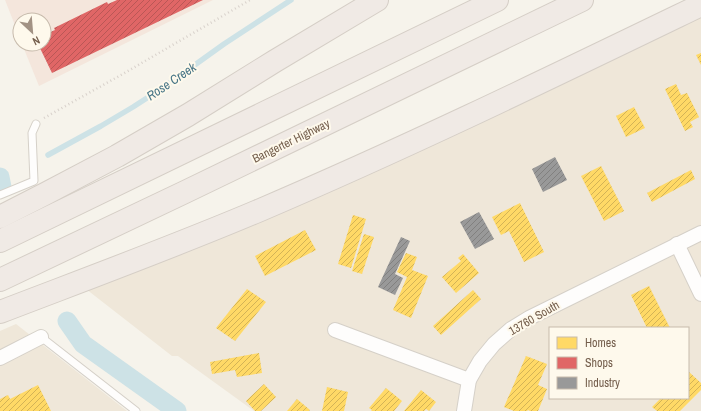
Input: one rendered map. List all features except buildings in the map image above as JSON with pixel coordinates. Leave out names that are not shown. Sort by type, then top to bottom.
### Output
[{"type":"highway","points":[[0,217],[110,159],[188,115],[377,0]]},
{"type":"highway","points":[[0,241],[497,0]]},
{"type":"highway","name":"Bangerter Highway","points":[[0,280],[582,0]]},
{"type":"highway","points":[[0,312],[256,212],[527,89],[701,5]]},
{"type":"street","name":"13760 South","points":[[469,380],[480,361],[494,344],[511,329],[529,318],[701,233]]},
{"type":"street","points":[[677,244],[701,294]]},
{"type":"street","points":[[335,330],[469,380],[464,411]]},
{"type":"street","points":[[0,358],[41,338]]},
{"type":"lane","points":[[0,195],[34,181],[32,133],[36,124]]},
{"type":"lane","points":[[41,338],[136,411]]},
{"type":"path","points":[[36,124],[250,0]]},
{"type":"shaded area","points":[[5,0],[213,0],[39,86],[25,52],[52,52],[52,12],[12,12],[12,18]]},
{"type":"shaded area","points":[[701,0],[701,411],[254,411],[178,356],[172,356],[86,289]]},
{"type":"shaded area","points":[[16,324],[127,411],[0,411],[0,331]]},
{"type":"waterway","name":"Rose Creek","points":[[48,155],[133,107],[291,0]]},
{"type":"waterway","points":[[0,177],[2,187]]},
{"type":"waterway","points":[[67,321],[83,344],[177,411]]}]
